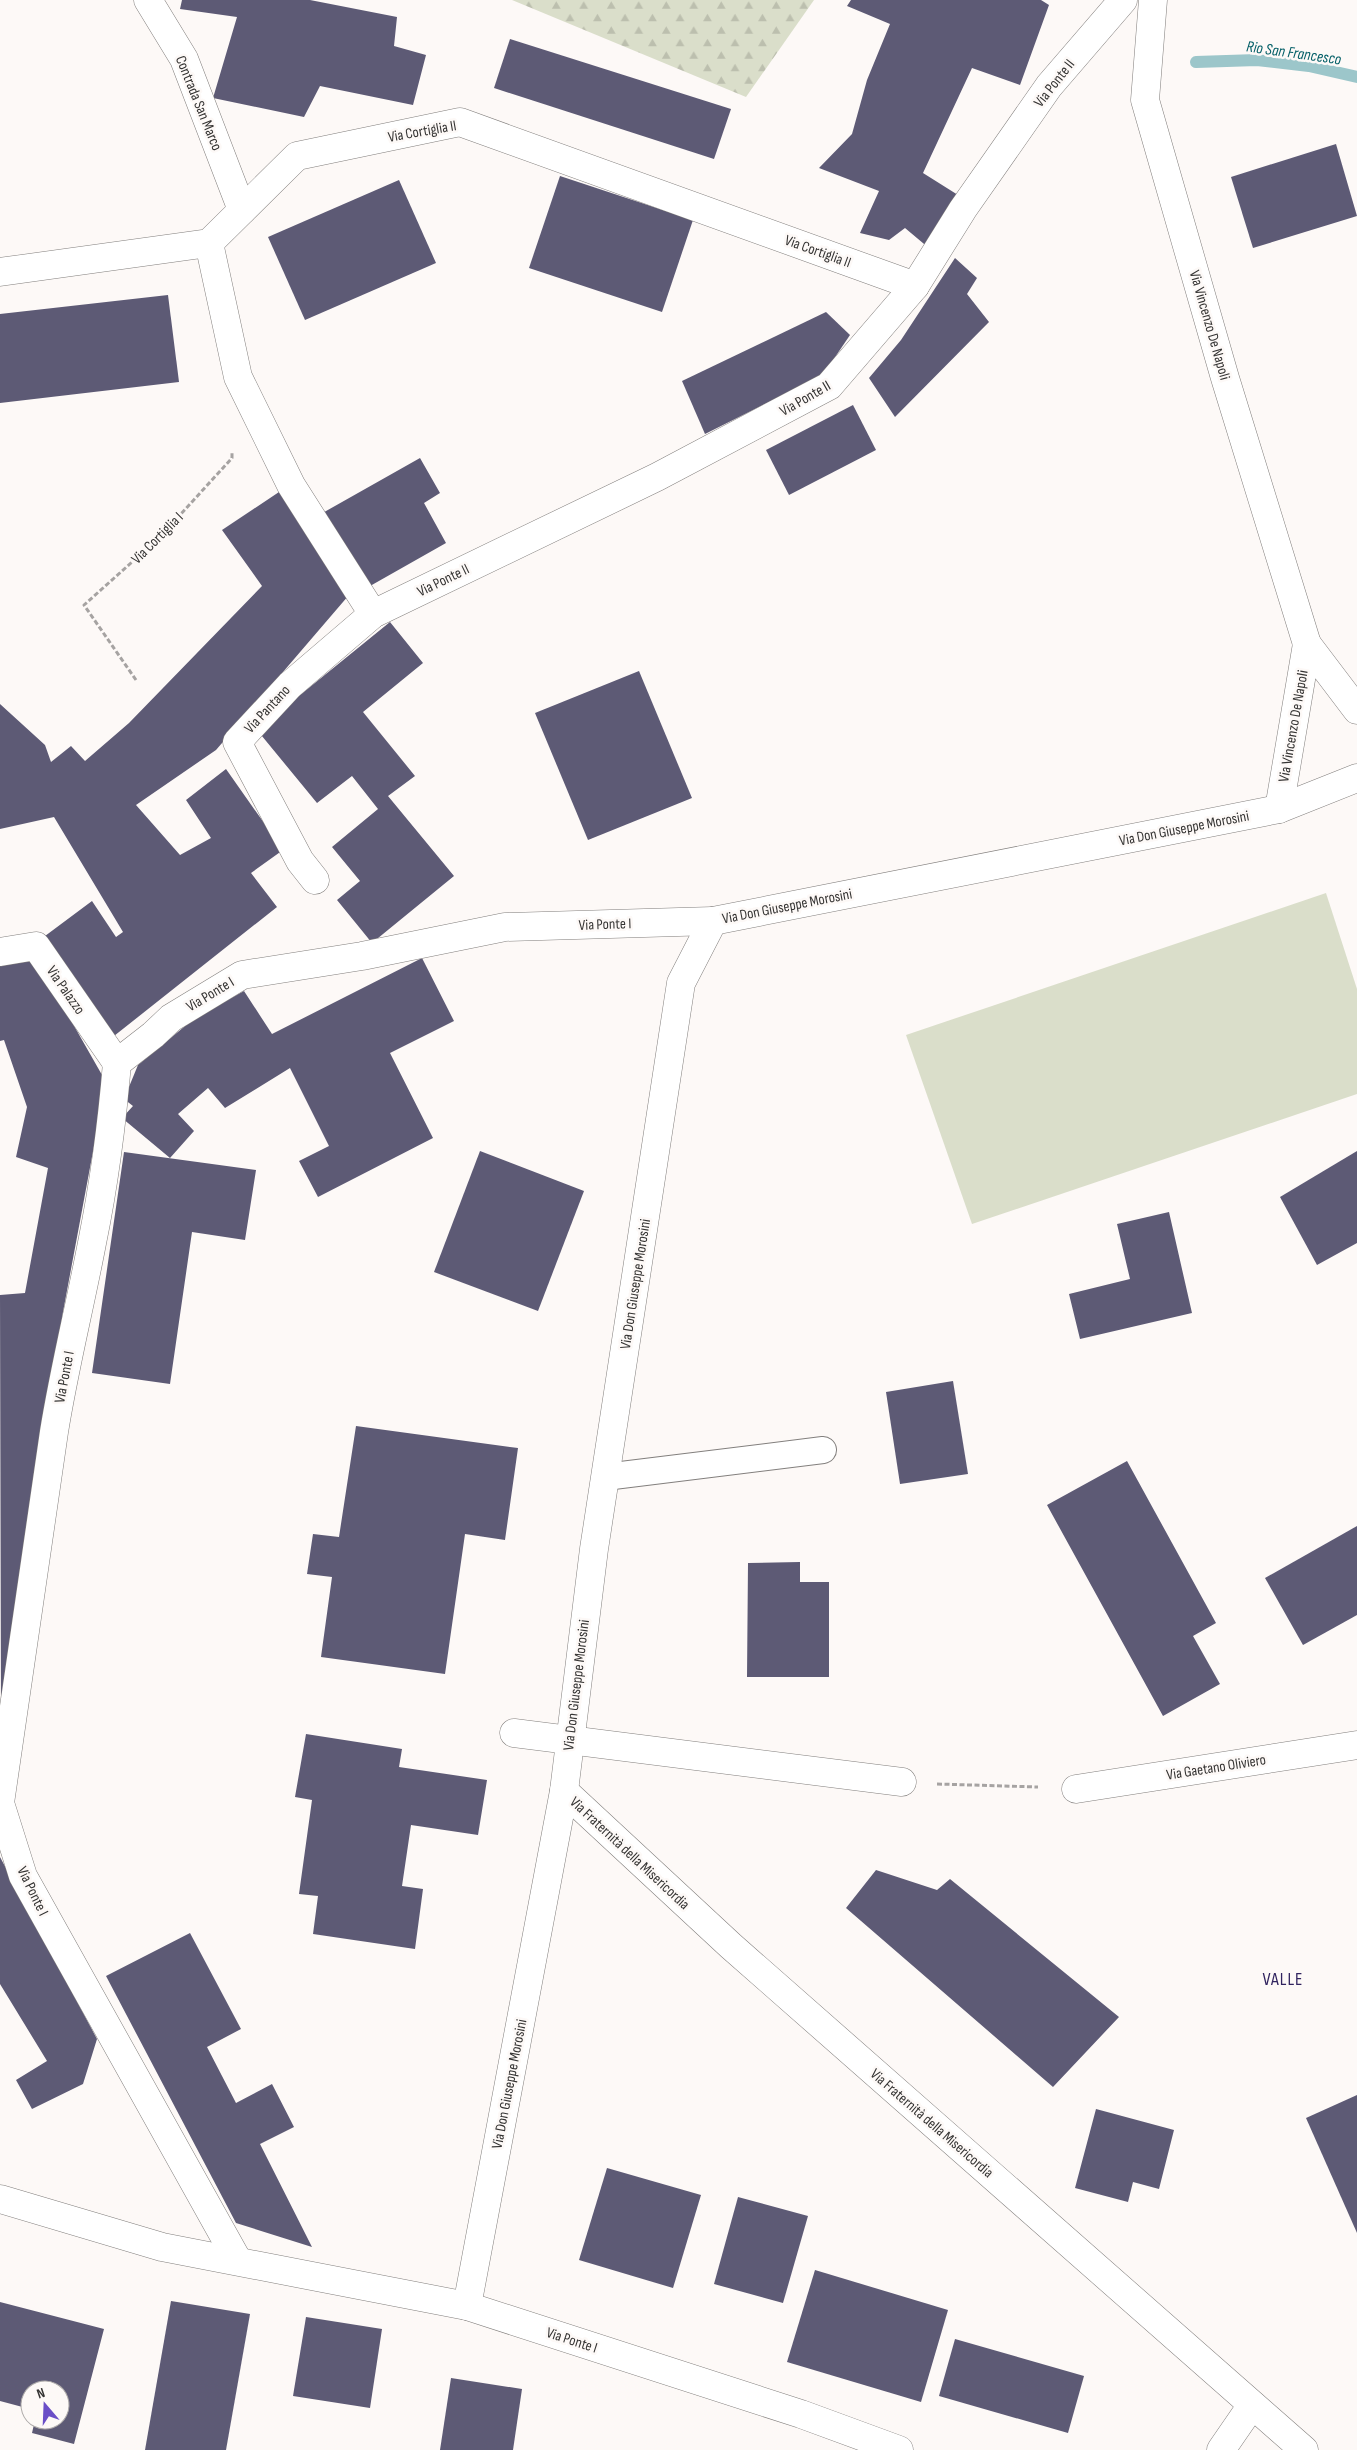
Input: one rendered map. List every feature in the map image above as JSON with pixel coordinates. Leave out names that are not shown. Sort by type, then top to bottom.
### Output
[{"type":"street","name":"Contrada San Marco","points":[[148,0],[184,59],[242,210]]},
{"type":"street","name":"Via Ponte II","points":[[373,614],[657,477],[830,386],[915,286],[963,209],[1049,86],[1124,0]]},
{"type":"street","name":"Via Vincenzo De Napoli","points":[[1153,0],[1145,100],[1225,378],[1308,644],[1357,710]]},
{"type":"street","name":"Via Cortiglia II","points":[[209,243],[297,156],[460,122],[915,286]]},
{"type":"street","points":[[0,272],[209,243],[238,377],[291,485],[373,614]]},
{"type":"street","name":"Via Pantano","points":[[315,880],[300,861],[237,742],[290,685],[373,614]]},
{"type":"street","name":"Via Vincenzo De Napoli","points":[[1279,809],[1308,644]]},
{"type":"street","name":"Via Don Giuseppe Morosini","points":[[467,2306],[564,1791],[569,1739],[605,1477],[681,983],[713,921],[1279,809],[1357,778]]},
{"type":"street","name":"Via Ponte I","points":[[238,2262],[23,1876],[5,1804],[60,1426],[61,1386],[92,1242],[114,1104],[116,1063],[153,1035],[171,1018],[242,975],[362,956],[505,927],[713,921]]},
{"type":"street","name":"Via Palazzo","points":[[0,952],[36,946],[116,1063]]},
{"type":"street","points":[[514,1733],[902,1782]]},
{"type":"street","name":"Via Gaetano Oliviero","points":[[1076,1790],[1357,1745]]},
{"type":"street","name":"Via Fraternità della Misericordia","points":[[564,1791],[738,1953],[1304,2450]]},
{"type":"street","name":"Via Ponte I","points":[[0,2199],[162,2247],[467,2306],[801,2414],[899,2450]]},
{"type":"street","points":[[1221,2450],[1252,2405]]},
{"type":"lane","points":[[605,1477],[823,1450]]},
{"type":"path","name":"Via Cortiglia I","points":[[136,680],[84,606],[160,538],[232,458],[232,449]]},
{"type":"path","points":[[902,1782],[1017,1786]]},
{"type":"green space","points":[[512,0],[814,0],[746,97]]},
{"type":"green space","points":[[1326,893],[1357,989],[1357,1094],[972,1224],[906,1035]]},
{"type":"building","points":[[182,0],[310,0],[397,17],[394,46],[426,55],[413,105],[320,86],[304,117],[213,98],[237,17],[180,9]]},
{"type":"building","points":[[851,0],[1041,0],[1049,5],[1020,85],[972,68],[923,173],[958,195],[936,254],[905,228],[889,240],[860,233],[879,191],[819,168],[852,134],[867,80],[890,24],[847,6]]},
{"type":"building","points":[[510,39],[731,109],[714,159],[494,88]]},
{"type":"building","points":[[1336,144],[1357,216],[1253,248],[1231,177]]},
{"type":"building","points":[[560,176],[693,220],[662,312],[529,268]]},
{"type":"building","points":[[399,180],[436,263],[305,320],[268,237]]},
{"type":"building","points":[[955,258],[977,278],[967,294],[989,322],[895,417],[869,378],[901,340]]},
{"type":"building","points":[[168,295],[179,382],[0,403],[0,314]]},
{"type":"building","points":[[826,312],[850,335],[823,375],[705,434],[682,381]]},
{"type":"building","points":[[853,405],[876,450],[789,495],[766,450]]},
{"type":"building","points":[[420,458],[440,493],[424,503],[446,543],[363,590],[319,515]]},
{"type":"building","points":[[285,488],[349,595],[216,750],[136,805],[180,855],[211,838],[186,800],[226,769],[283,850],[251,873],[277,907],[114,1036],[41,939],[92,901],[116,937],[123,932],[54,817],[0,829],[0,704],[45,745],[51,762],[71,746],[85,761],[129,723],[262,586],[222,530]]},
{"type":"building","points":[[390,622],[423,663],[363,712],[415,776],[388,796],[454,876],[372,943],[337,900],[360,881],[332,847],[378,809],[352,776],[317,803],[257,730]]},
{"type":"building","points":[[639,671],[692,798],[588,840],[535,713]]},
{"type":"building","points":[[422,958],[454,1021],[390,1053],[433,1138],[318,1197],[299,1161],[329,1146],[290,1068],[225,1108],[208,1088],[178,1114],[194,1131],[170,1158],[122,1118],[133,1106],[124,1099],[138,1065],[196,1017],[244,991],[272,1034]]},
{"type":"building","points":[[36,959],[106,1082],[63,1312],[1,1714],[0,1295],[25,1293],[48,1168],[16,1157],[27,1107],[4,1040],[0,1041],[0,964]]},
{"type":"building","points":[[480,1151],[584,1191],[538,1311],[434,1272]]},
{"type":"building","points":[[1357,1151],[1357,1243],[1317,1265],[1280,1197]]},
{"type":"building","points":[[124,1152],[256,1170],[245,1240],[192,1232],[170,1384],[92,1373]]},
{"type":"building","points":[[1169,1212],[1192,1313],[1080,1339],[1069,1294],[1130,1279],[1117,1224]]},
{"type":"building","points":[[953,1381],[968,1474],[900,1484],[886,1392]]},
{"type":"building","points":[[356,1426],[518,1448],[505,1540],[465,1534],[445,1674],[321,1657],[332,1577],[307,1574],[313,1534],[339,1537]]},
{"type":"building","points":[[1127,1461],[1216,1623],[1193,1636],[1220,1684],[1163,1716],[1047,1505]]},
{"type":"building","points":[[1357,1526],[1357,1615],[1303,1645],[1265,1578]]},
{"type":"building","points":[[800,1562],[800,1582],[829,1582],[829,1677],[747,1677],[748,1563]]},
{"type":"building","points":[[306,1734],[402,1749],[399,1767],[487,1780],[478,1835],[411,1825],[402,1886],[423,1889],[415,1949],[313,1934],[318,1896],[299,1894],[312,1800],[295,1797]]},
{"type":"building","points":[[0,1857],[97,2039],[83,2084],[32,2109],[16,2080],[47,2061],[0,1984]]},
{"type":"building","points":[[876,1870],[937,1890],[950,1879],[1119,2017],[1053,2087],[846,1908]]},
{"type":"building","points":[[190,1933],[241,2029],[207,2047],[236,2103],[272,2084],[294,2127],[260,2144],[312,2247],[236,2223],[106,1976]]},
{"type":"building","points":[[1357,2095],[1357,2233],[1306,2118]]},
{"type":"building","points":[[1096,2109],[1174,2130],[1159,2189],[1133,2182],[1128,2202],[1075,2188]]},
{"type":"building","points":[[607,2168],[701,2195],[673,2288],[579,2260]]},
{"type":"building","points":[[738,2197],[808,2216],[783,2303],[714,2284]]},
{"type":"building","points":[[815,2270],[948,2310],[921,2402],[787,2362]]},
{"type":"building","points":[[171,2301],[250,2314],[226,2450],[145,2450]]},
{"type":"building","points":[[0,2302],[104,2329],[74,2444],[32,2433],[33,2430],[70,2430],[70,2380],[20,2380],[20,2406],[0,2401]]},
{"type":"building","points":[[306,2317],[382,2329],[370,2408],[293,2396]]},
{"type":"building","points":[[955,2339],[1084,2376],[1068,2433],[939,2396]]},
{"type":"building","points":[[451,2378],[522,2389],[513,2450],[440,2450]]},
{"type":"waterway","name":"Rio San Francesco","points":[[1196,62],[1257,60],[1309,66],[1357,77]]},
{"type":"district","name":"VALLE","points":[[1283,1979]]}]
